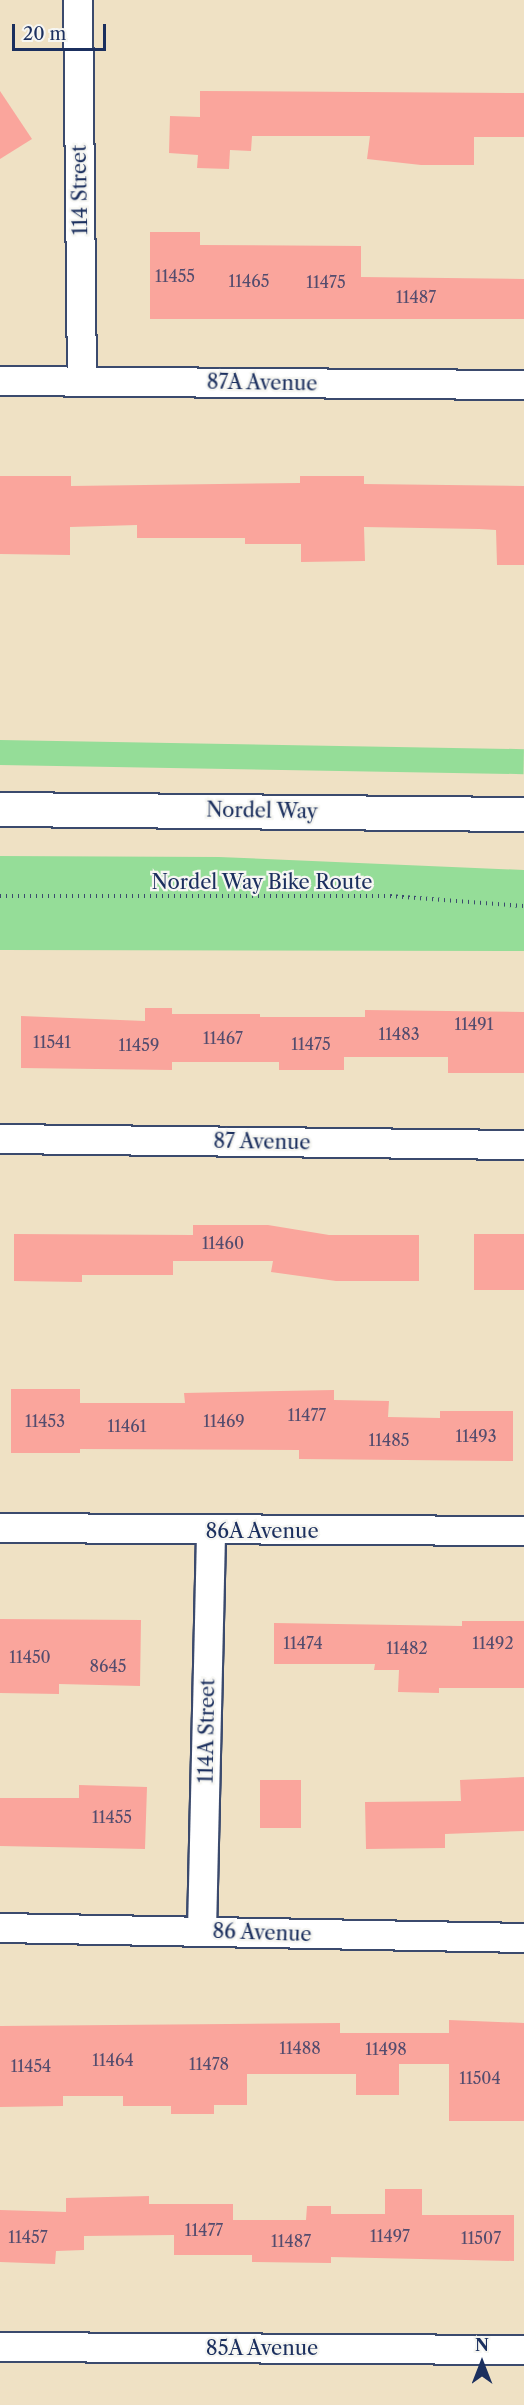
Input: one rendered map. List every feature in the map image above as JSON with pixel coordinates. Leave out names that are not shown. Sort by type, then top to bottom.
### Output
[{"type":"main road","name":"Nordel Way","points":[[0,808],[524,813]]},
{"type":"street","name":"114 Street","points":[[78,0],[82,381]]},
{"type":"street","name":"87A Avenue","points":[[0,381],[524,385]]},
{"type":"street","name":"87 Avenue","points":[[0,1139],[524,1145]]},
{"type":"street","name":"86A Avenue","points":[[0,1528],[524,1531]]},
{"type":"street","name":"114A Street","points":[[202,1931],[211,1531]]},
{"type":"street","name":"86 Avenue","points":[[0,1928],[524,1938]]},
{"type":"street","name":"85A Avenue","points":[[0,2347],[524,2350]]},
{"type":"path","name":"Nordel Way Bike Route","points":[[0,896],[390,896],[524,906]]},
{"type":"green space","points":[[0,740],[524,749],[523,774],[0,765]]},
{"type":"green space","points":[[0,856],[219,857],[524,870],[524,951],[0,950]]},
{"type":"building","points":[[0,91],[32,139],[0,159]]},
{"type":"building","points":[[200,91],[524,93],[524,137],[474,137],[474,165],[421,165],[367,159],[370,136],[252,136],[251,151],[230,150],[229,169],[197,168],[198,155],[169,153],[170,116],[200,117]]},
{"type":"building","points":[[150,232],[200,232],[200,245],[361,246],[361,277],[524,279],[524,319],[150,319]]},
{"type":"building","points":[[0,476],[71,476],[71,486],[300,483],[300,476],[364,476],[364,484],[524,486],[524,565],[497,565],[496,530],[479,529],[364,527],[365,561],[301,562],[301,544],[245,544],[245,538],[137,538],[137,525],[70,527],[70,555],[0,554]]},
{"type":"building","points":[[145,1008],[172,1008],[172,1014],[260,1014],[260,1017],[365,1017],[365,1010],[524,1012],[524,1073],[448,1073],[448,1057],[344,1057],[344,1070],[279,1070],[279,1062],[172,1062],[172,1070],[21,1068],[21,1016],[145,1021]]},
{"type":"building","points":[[193,1225],[268,1225],[329,1235],[419,1235],[419,1281],[336,1281],[271,1272],[273,1261],[173,1261],[173,1275],[82,1275],[82,1282],[14,1281],[14,1234],[193,1235]]},
{"type":"building","points":[[474,1234],[524,1234],[524,1290],[474,1290]]},
{"type":"building","points":[[11,1389],[80,1389],[80,1403],[185,1403],[184,1393],[334,1390],[334,1400],[389,1401],[388,1417],[440,1418],[440,1411],[513,1411],[513,1461],[299,1459],[299,1450],[80,1449],[80,1453],[11,1453]]},
{"type":"building","points":[[0,1619],[141,1620],[140,1686],[59,1684],[59,1694],[0,1693]]},
{"type":"building","points":[[462,1621],[524,1621],[524,1688],[439,1688],[439,1693],[398,1692],[399,1670],[374,1670],[375,1664],[274,1664],[274,1623],[462,1626]]},
{"type":"building","points":[[524,1777],[524,1831],[445,1834],[445,1848],[366,1849],[365,1802],[461,1801],[460,1780]]},
{"type":"building","points":[[260,1780],[301,1780],[301,1828],[260,1828]]},
{"type":"building","points":[[79,1785],[147,1787],[145,1849],[0,1846],[0,1798],[79,1798]]},
{"type":"building","points":[[449,2020],[524,2023],[524,2121],[449,2121],[449,2064],[399,2064],[399,2095],[356,2095],[356,2074],[247,2074],[247,2105],[214,2105],[214,2114],[171,2114],[171,2106],[123,2106],[123,2096],[63,2096],[63,2106],[0,2107],[0,2026],[340,2023],[340,2033],[449,2033]]},
{"type":"building","points":[[385,2189],[422,2189],[422,2215],[514,2215],[514,2261],[331,2257],[331,2263],[252,2262],[252,2255],[174,2255],[174,2235],[84,2236],[84,2250],[56,2251],[55,2264],[0,2262],[0,2210],[66,2212],[66,2198],[149,2196],[149,2204],[233,2204],[233,2220],[306,2220],[307,2206],[331,2206],[331,2214],[385,2214]]}]
